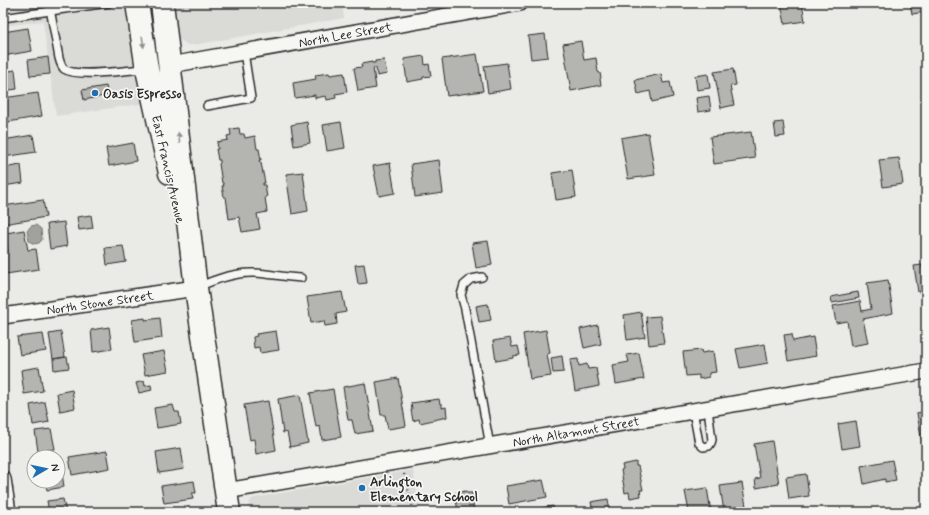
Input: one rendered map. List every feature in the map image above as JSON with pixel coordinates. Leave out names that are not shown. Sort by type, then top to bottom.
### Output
[{"type":"main road","name":"East Francis Avenue","points":[[137,3],[159,67],[196,288],[229,512]]},
{"type":"main road","name":"East Francis Avenue","points":[[159,67],[162,3]]},
{"type":"street","name":"North Lee Street","points":[[159,67],[512,4]]},
{"type":"street","name":"North Stone Street","points":[[3,316],[196,288]]},
{"type":"street","name":"North Altamont Street","points":[[226,491],[926,371]]},
{"type":"street","points":[[3,479],[8,512]]},
{"type":"lane","points":[[3,18],[50,7],[109,3]]},
{"type":"lane","points":[[50,7],[59,58],[64,68],[69,71],[77,73],[96,73],[159,67]]},
{"type":"lane","points":[[207,106],[251,98],[244,52]]},
{"type":"lane","points":[[196,288],[213,280],[232,275],[254,273],[301,278]]},
{"type":"lane","points":[[482,277],[471,279],[464,285],[462,295],[490,446]]},
{"type":"lane","points":[[693,411],[699,443],[703,447],[709,446],[712,440],[708,409]]},
{"type":"path","points":[[404,474],[414,512]]},
{"type":"shaded area","points":[[3,3],[129,3],[147,103],[56,116],[43,21],[3,26]]},
{"type":"shaded area","points":[[172,3],[342,3],[344,18],[188,45],[180,40],[177,35]]},
{"type":"shaded area","points":[[36,225],[41,229],[42,240],[39,243],[34,244],[29,241],[27,231],[31,226]]},
{"type":"shaded area","name":"Arlington Elementary School","points":[[413,470],[420,512],[249,512],[248,506],[253,498]]},
{"type":"building","points":[[781,3],[802,3],[805,21],[785,24]]},
{"type":"building","points":[[910,3],[926,3],[926,12],[912,14]]},
{"type":"building","points":[[28,28],[32,51],[3,56],[3,32]]},
{"type":"building","points":[[545,34],[548,57],[531,59],[528,36]]},
{"type":"building","points":[[581,41],[584,60],[596,58],[598,72],[600,73],[601,78],[601,85],[571,91],[563,44]]},
{"type":"building","points":[[477,54],[483,91],[447,96],[442,59]]},
{"type":"building","points":[[424,56],[425,65],[429,64],[431,76],[407,82],[404,59]]},
{"type":"building","points":[[48,57],[50,74],[30,76],[28,60]]},
{"type":"building","points":[[384,60],[387,74],[377,76],[376,68],[373,68],[376,88],[358,91],[354,68],[362,67],[361,64],[372,62],[375,63],[375,61]]},
{"type":"building","points":[[507,63],[511,89],[488,93],[484,66]]},
{"type":"building","points":[[733,69],[736,85],[730,86],[734,105],[721,108],[714,72]]},
{"type":"building","points":[[15,70],[17,89],[3,91],[3,72]]},
{"type":"building","points":[[329,73],[330,75],[344,73],[347,92],[335,94],[336,98],[327,100],[326,96],[315,98],[315,95],[295,98],[293,83],[316,79],[315,75]]},
{"type":"building","points":[[661,74],[663,83],[670,82],[673,97],[652,102],[650,91],[638,94],[635,80]]},
{"type":"building","points":[[708,74],[710,88],[697,90],[695,76]]},
{"type":"building","name":"Oasis Espresso","points":[[106,86],[108,95],[84,100],[82,90]]},
{"type":"building","points":[[38,93],[42,116],[3,123],[3,98]]},
{"type":"building","points":[[709,96],[711,110],[698,112],[696,98]]},
{"type":"building","points":[[307,122],[310,143],[294,146],[291,125]]},
{"type":"building","points":[[341,122],[345,148],[327,151],[323,125]]},
{"type":"building","points":[[783,122],[785,136],[776,137],[774,123]]},
{"type":"building","points":[[239,128],[240,134],[244,134],[245,138],[255,136],[257,149],[259,149],[261,160],[259,160],[265,183],[263,183],[263,185],[265,185],[267,197],[265,197],[267,212],[257,214],[260,229],[242,232],[239,217],[229,219],[226,197],[224,197],[222,186],[224,186],[222,183],[219,164],[220,160],[218,160],[216,149],[218,149],[217,142],[228,140],[227,136],[231,135],[230,129]]},
{"type":"building","points":[[751,132],[755,158],[714,164],[710,137]]},
{"type":"building","points":[[648,133],[655,175],[628,179],[621,138]]},
{"type":"building","points":[[33,135],[36,152],[3,157],[3,140]]},
{"type":"building","points":[[133,143],[136,161],[109,166],[106,148]]},
{"type":"building","points":[[899,158],[903,184],[883,187],[879,160]]},
{"type":"building","points":[[439,160],[443,193],[415,197],[411,164]]},
{"type":"building","points":[[390,163],[395,193],[379,196],[373,166]]},
{"type":"building","points":[[21,165],[23,183],[3,186],[3,168]]},
{"type":"building","points":[[572,170],[576,197],[556,200],[552,173]]},
{"type":"building","points":[[303,172],[308,211],[292,214],[286,174]]},
{"type":"building","points":[[43,200],[46,217],[3,224],[3,206]]},
{"type":"building","points":[[91,215],[93,228],[79,230],[77,217]]},
{"type":"building","points":[[64,222],[67,246],[50,249],[47,224]]},
{"type":"building","points":[[24,230],[28,250],[36,249],[39,269],[6,274],[3,253],[8,252],[6,233]]},
{"type":"building","points":[[488,241],[492,265],[476,268],[472,243]]},
{"type":"building","points":[[123,246],[126,262],[107,265],[105,248]]},
{"type":"building","points":[[364,264],[367,283],[358,284],[355,265]]},
{"type":"building","points":[[922,265],[922,268],[926,268],[926,289],[922,289],[923,291],[918,292],[914,266]]},
{"type":"building","points":[[888,280],[893,313],[863,319],[868,343],[851,346],[847,321],[836,323],[833,306],[860,301],[862,311],[871,309],[867,283]]},
{"type":"building","points":[[342,292],[346,312],[336,314],[337,324],[325,326],[324,321],[311,323],[307,297]]},
{"type":"building","points":[[858,292],[859,298],[832,303],[831,297]]},
{"type":"building","points":[[488,304],[491,320],[479,322],[476,306]]},
{"type":"building","points":[[641,312],[645,337],[627,340],[624,315]]},
{"type":"building","points":[[660,316],[664,343],[649,345],[646,317]]},
{"type":"building","points":[[145,318],[145,320],[160,318],[162,338],[135,342],[132,320]]},
{"type":"building","points":[[598,325],[601,344],[584,348],[580,329]]},
{"type":"building","points":[[109,327],[112,349],[93,352],[91,330]]},
{"type":"building","points":[[546,330],[550,353],[547,354],[551,376],[530,379],[523,334]]},
{"type":"building","points":[[276,331],[279,350],[260,353],[259,347],[254,348],[253,337],[257,336],[256,334]]},
{"type":"building","points":[[61,332],[65,357],[53,359],[49,334]]},
{"type":"building","points":[[43,334],[46,351],[20,355],[17,337]]},
{"type":"building","points":[[792,334],[793,341],[813,337],[816,356],[788,361],[784,335]]},
{"type":"building","points":[[510,338],[512,347],[518,346],[520,355],[513,356],[513,358],[496,361],[493,341]]},
{"type":"building","points":[[765,344],[768,363],[740,368],[736,349]]},
{"type":"building","points":[[701,350],[702,353],[713,351],[716,372],[709,373],[709,377],[699,379],[699,375],[686,376],[683,352]]},
{"type":"building","points":[[164,351],[168,371],[145,375],[141,355]]},
{"type":"building","points":[[639,353],[644,379],[616,384],[613,365],[629,362],[627,355]]},
{"type":"building","points":[[562,356],[564,372],[553,373],[551,358]]},
{"type":"building","points":[[67,357],[69,368],[54,370],[53,359]]},
{"type":"building","points":[[578,359],[579,366],[587,364],[588,369],[596,368],[599,386],[575,391],[570,360]]},
{"type":"building","points":[[39,367],[43,391],[24,394],[21,370]]},
{"type":"building","points":[[398,378],[406,426],[388,429],[385,415],[381,415],[376,382]]},
{"type":"building","points":[[144,381],[145,386],[151,385],[152,390],[139,393],[136,383]]},
{"type":"building","points":[[365,383],[373,431],[355,434],[352,420],[348,420],[343,387]]},
{"type":"building","points":[[333,389],[341,437],[322,440],[320,426],[316,427],[310,393]]},
{"type":"building","points":[[72,390],[75,408],[60,411],[57,393]]},
{"type":"building","points":[[300,395],[308,443],[290,447],[287,432],[283,433],[278,399]]},
{"type":"building","points":[[439,399],[440,404],[442,404],[442,408],[446,407],[447,417],[420,423],[419,419],[413,421],[411,403]]},
{"type":"building","points":[[268,401],[276,450],[256,454],[254,439],[250,440],[244,405]]},
{"type":"building","points":[[45,402],[49,422],[33,425],[30,405]]},
{"type":"building","points":[[173,405],[175,412],[179,412],[181,424],[157,428],[154,408]]},
{"type":"building","points":[[926,411],[926,449],[923,449],[917,413]]},
{"type":"building","points":[[856,421],[860,446],[842,449],[838,424]]},
{"type":"building","points":[[51,429],[55,449],[38,449],[35,431]]},
{"type":"building","points":[[772,441],[779,484],[756,488],[755,479],[760,478],[754,444]]},
{"type":"building","points":[[181,448],[184,469],[159,473],[156,452]]},
{"type":"building","points":[[107,451],[110,468],[72,475],[69,457]]},
{"type":"building","points":[[892,460],[896,480],[885,482],[885,479],[864,484],[861,466]]},
{"type":"building","points":[[636,462],[643,490],[640,490],[641,496],[630,498],[629,492],[625,493],[621,470],[623,469],[622,465]]},
{"type":"building","points":[[806,474],[809,496],[789,499],[786,477]]},
{"type":"building","points":[[543,480],[547,497],[509,504],[506,486]]},
{"type":"building","points":[[194,481],[196,493],[192,493],[193,499],[164,503],[161,486]]},
{"type":"building","points":[[742,483],[747,512],[724,512],[720,486]]},
{"type":"building","points":[[707,488],[711,512],[689,512],[685,491]]},
{"type":"building","points":[[466,491],[467,493],[472,493],[474,512],[458,512],[455,493]]},
{"type":"building","points":[[63,499],[66,512],[49,512],[47,501]]},
{"type":"building","points":[[608,499],[610,512],[593,512],[591,502]]},
{"type":"building","points":[[553,506],[554,512],[541,512],[541,508]]},
{"type":"place","name":"Oasis Espresso","points":[[95,93]]},
{"type":"place","name":"Arlington Elementary School","points":[[362,488]]}]
